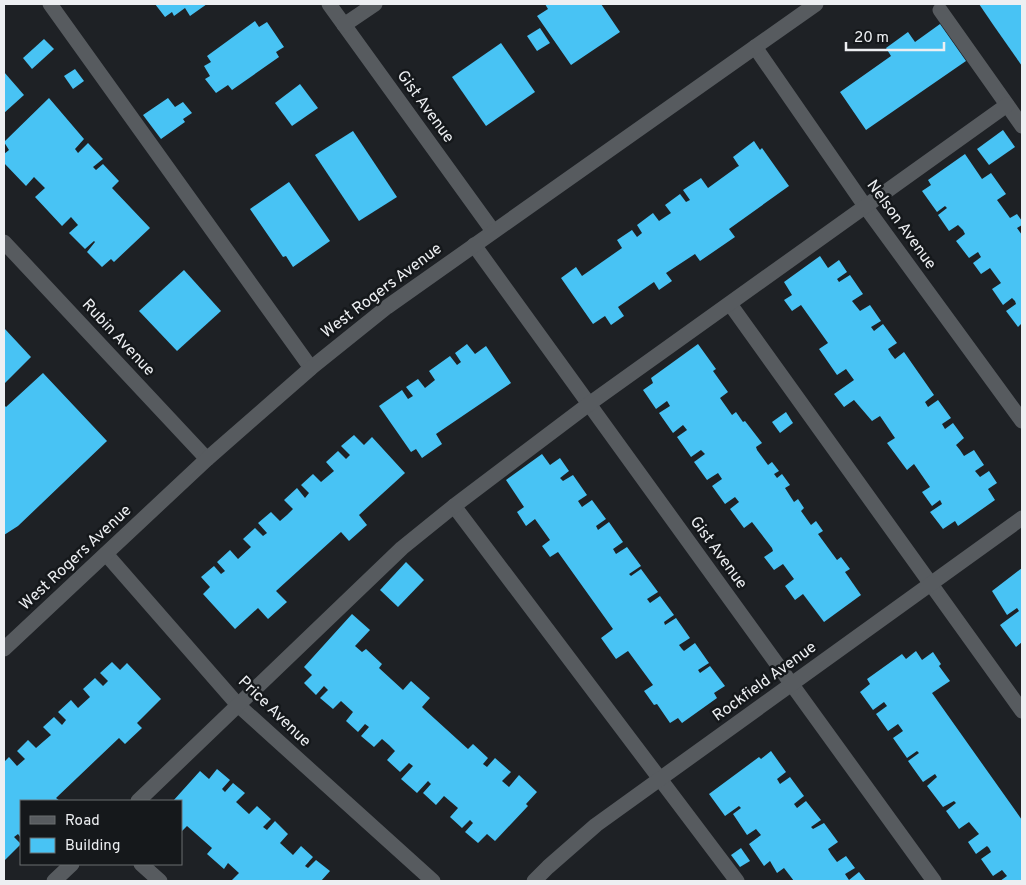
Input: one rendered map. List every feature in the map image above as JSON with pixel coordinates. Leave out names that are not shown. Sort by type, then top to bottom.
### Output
[{"type":"street","points":[[50,4],[311,368]]},
{"type":"street","name":"Gist Avenue","points":[[329,4],[493,231]]},
{"type":"street","points":[[344,25],[374,4]]},
{"type":"street","name":"West Rogers Avenue","points":[[4,650],[207,459],[311,368],[387,307],[816,4]]},
{"type":"street","points":[[940,10],[1007,105],[1021,121]]},
{"type":"street","name":"Nelson Avenue","points":[[755,47],[866,206],[1022,421]]},
{"type":"street","points":[[139,800],[402,548],[454,506],[588,404],[1007,105]]},
{"type":"street","name":"Rubin Avenue","points":[[4,242],[207,459]]},
{"type":"street","name":"Gist Avenue","points":[[474,245],[934,881]]},
{"type":"street","points":[[730,304],[1022,711]]},
{"type":"street","points":[[454,506],[662,779],[737,881]]},
{"type":"street","name":"Rockfield Avenue","points":[[534,881],[596,824],[662,779],[1022,518]]},
{"type":"street","name":"Price Avenue","points":[[106,554],[238,705],[433,881]]},
{"type":"street","points":[[54,881],[71,865]]},
{"type":"street","points":[[142,865],[160,881]]},
{"type":"building","points":[[155,4],[207,4],[190,16],[185,8],[174,16],[172,12],[165,17]]},
{"type":"building","points":[[545,4],[601,4],[620,32],[571,65],[537,16],[548,9]]},
{"type":"building","points":[[979,4],[1022,4],[1022,66],[994,26]]},
{"type":"building","points":[[255,21],[259,27],[267,22],[284,47],[276,52],[279,57],[232,90],[228,85],[216,93],[205,79],[210,76],[204,66],[211,62],[207,56]]},
{"type":"building","points":[[940,24],[966,61],[866,130],[840,92],[891,56],[886,48],[908,32],[915,42]]},
{"type":"building","points":[[540,28],[550,43],[537,51],[527,36]]},
{"type":"building","points":[[44,39],[54,49],[32,69],[23,58]]},
{"type":"building","points":[[501,43],[535,92],[486,126],[452,77]]},
{"type":"building","points":[[75,69],[84,81],[73,89],[64,76]]},
{"type":"building","points":[[4,72],[24,95],[4,113]]},
{"type":"building","points":[[300,84],[318,108],[292,126],[275,103]]},
{"type":"building","points":[[49,98],[84,139],[75,149],[78,153],[88,143],[103,159],[93,167],[96,170],[103,164],[119,181],[112,188],[150,228],[114,262],[111,259],[102,267],[87,252],[95,242],[85,249],[69,233],[78,225],[71,217],[62,226],[35,197],[45,188],[34,177],[26,186],[4,163],[4,154],[9,150],[4,142]]},
{"type":"building","points":[[168,98],[175,107],[183,102],[192,113],[183,119],[185,122],[161,139],[143,115]]},
{"type":"building","points":[[1003,130],[1015,147],[989,165],[977,149]]},
{"type":"building","points":[[353,131],[397,197],[359,221],[315,155]]},
{"type":"building","points":[[754,141],[760,150],[762,148],[789,186],[729,229],[735,237],[700,261],[695,254],[666,273],[672,281],[659,290],[654,282],[618,307],[624,316],[611,325],[605,316],[593,324],[561,278],[576,267],[582,276],[622,248],[617,240],[632,230],[637,237],[642,233],[637,225],[653,213],[659,221],[671,213],[665,205],[680,194],[686,202],[690,200],[683,190],[701,178],[708,188],[739,166],[733,157]]},
{"type":"building","points":[[965,154],[982,179],[991,173],[1006,194],[997,200],[1010,218],[1017,214],[1022,221],[1022,225],[1017,228],[1022,235],[1022,323],[1018,327],[1006,311],[1016,304],[1015,301],[1012,298],[1003,305],[992,289],[1001,283],[990,268],[981,274],[973,263],[981,257],[978,252],[969,258],[956,241],[965,234],[963,230],[958,225],[949,231],[938,215],[947,208],[945,206],[937,212],[922,191],[931,185],[928,180]]},
{"type":"building","points":[[289,182],[330,241],[293,267],[286,256],[283,257],[250,209]]},
{"type":"building","points":[[820,256],[828,268],[839,260],[847,272],[837,279],[839,282],[850,275],[863,294],[852,301],[860,311],[870,305],[881,321],[871,327],[874,331],[883,324],[897,343],[888,349],[891,354],[895,359],[904,352],[934,395],[925,402],[928,407],[938,400],[951,418],[942,424],[945,429],[953,423],[964,438],[956,445],[964,456],[974,450],[984,465],[975,471],[980,477],[989,471],[997,483],[988,489],[995,500],[958,526],[955,521],[943,529],[930,512],[942,504],[940,500],[932,506],[922,492],[930,487],[914,464],[907,470],[887,443],[895,438],[880,416],[872,421],[854,400],[844,407],[834,394],[854,380],[846,369],[837,375],[819,349],[828,343],[801,305],[792,311],[784,300],[792,295],[784,282]]},
{"type":"building","points":[[184,270],[221,311],[177,351],[139,311]]},
{"type":"building","points":[[4,328],[31,357],[4,384]]},
{"type":"building","points":[[467,344],[475,354],[486,346],[511,383],[436,434],[442,444],[422,458],[416,449],[411,452],[379,406],[402,390],[408,399],[413,396],[406,387],[418,379],[425,388],[435,380],[429,371],[450,356],[457,365],[461,362],[455,353]]},
{"type":"building","points":[[698,344],[716,369],[713,371],[728,392],[720,398],[732,415],[736,412],[762,443],[756,447],[757,450],[768,465],[772,462],[779,471],[774,474],[777,478],[782,474],[790,485],[785,488],[794,502],[798,499],[804,508],[801,511],[811,525],[816,521],[823,531],[818,534],[837,560],[841,557],[850,569],[845,572],[861,595],[824,622],[803,594],[795,600],[785,586],[794,579],[783,564],[774,570],[764,557],[773,551],[772,548],[752,522],[744,528],[730,509],[739,502],[735,497],[725,504],[712,486],[722,479],[718,473],[707,480],[694,462],[705,454],[701,450],[691,457],[677,437],[687,430],[683,425],[673,433],[659,413],[670,406],[667,401],[656,409],[643,390],[653,383],[651,378]]},
{"type":"building","points":[[43,373],[107,441],[18,526],[4,535],[4,405],[6,407]]},
{"type":"building","points":[[786,412],[793,423],[780,433],[772,422]]},
{"type":"building","points":[[354,435],[364,445],[372,437],[405,473],[359,515],[367,525],[349,541],[341,532],[276,591],[287,602],[268,619],[258,608],[235,629],[203,594],[210,587],[201,577],[214,566],[221,574],[225,571],[217,562],[230,550],[238,559],[251,547],[243,539],[255,528],[263,536],[267,533],[258,523],[271,512],[280,521],[287,515],[293,509],[284,500],[297,488],[305,498],[309,493],[301,485],[313,474],[321,482],[334,471],[326,462],[338,451],[346,459],[350,455],[341,446]]},
{"type":"building","points":[[542,454],[550,465],[560,458],[569,471],[560,478],[563,481],[573,475],[587,495],[578,501],[582,507],[592,500],[606,519],[596,526],[598,530],[609,522],[623,542],[613,549],[616,554],[627,547],[641,566],[629,574],[631,576],[641,569],[658,592],[647,599],[650,603],[660,596],[674,615],[664,622],[665,625],[676,618],[690,638],[679,645],[684,651],[695,643],[709,663],[698,670],[700,673],[710,666],[725,686],[714,693],[717,698],[682,723],[678,718],[670,723],[657,704],[654,705],[644,691],[653,685],[628,651],[616,659],[601,638],[613,629],[558,552],[550,557],[542,546],[550,540],[535,519],[526,526],[517,512],[524,507],[506,480]]},
{"type":"building","points":[[406,562],[424,580],[398,607],[380,590]]},
{"type":"building","points":[[1022,568],[1022,642],[1016,647],[1000,625],[1019,611],[1017,608],[1007,615],[992,591]]},
{"type":"building","points":[[352,614],[370,630],[355,646],[362,652],[366,649],[382,664],[379,668],[403,690],[411,681],[430,698],[422,707],[468,749],[473,744],[488,758],[483,764],[487,767],[495,758],[511,772],[502,781],[509,787],[519,775],[537,792],[526,804],[528,806],[495,841],[487,834],[478,843],[465,832],[473,823],[470,820],[462,828],[450,817],[458,808],[444,796],[436,805],[423,793],[431,784],[428,781],[417,793],[401,779],[413,766],[409,763],[400,772],[387,760],[395,751],[389,745],[382,739],[374,747],[361,736],[369,727],[365,724],[358,732],[346,721],[353,712],[341,701],[333,709],[320,698],[328,690],[324,686],[316,695],[304,683],[312,675],[304,667]]},
{"type":"building","points":[[916,651],[922,660],[933,652],[941,664],[939,666],[950,681],[932,693],[1022,820],[1022,881],[1000,881],[1007,876],[1002,870],[993,876],[981,859],[991,852],[989,848],[987,846],[976,854],[968,842],[979,834],[969,822],[959,829],[946,811],[956,803],[954,801],[943,807],[927,786],[937,777],[935,774],[923,782],[908,761],[919,753],[917,751],[907,758],[893,738],[903,731],[898,724],[888,731],[876,714],[887,706],[884,702],[873,710],[860,692],[870,684],[867,679],[902,654],[906,659]]},
{"type":"building","points":[[112,662],[120,670],[127,663],[161,699],[137,723],[142,728],[125,744],[119,738],[56,798],[59,800],[20,800],[20,837],[18,834],[14,837],[20,845],[4,861],[4,762],[9,757],[17,766],[25,759],[17,751],[28,740],[36,748],[51,735],[43,727],[54,717],[62,725],[66,720],[58,712],[71,700],[78,708],[90,697],[83,689],[95,678],[103,686],[108,681],[100,673]]},
{"type":"building","points":[[771,751],[786,772],[777,779],[780,784],[790,777],[804,796],[794,804],[797,808],[806,801],[821,820],[811,827],[813,829],[824,823],[838,842],[828,849],[831,854],[837,862],[846,856],[855,868],[845,874],[849,880],[859,872],[866,881],[794,881],[784,868],[777,873],[770,861],[764,866],[749,844],[761,835],[756,829],[747,835],[733,814],[741,808],[739,806],[725,816],[709,794],[759,757],[761,759]]},
{"type":"building","points":[[217,769],[230,780],[222,789],[225,792],[233,783],[245,793],[236,802],[249,814],[257,806],[271,819],[263,827],[267,830],[275,821],[288,834],[280,843],[293,855],[301,846],[313,857],[305,866],[308,868],[316,860],[330,871],[321,881],[231,881],[239,873],[228,863],[224,869],[207,854],[212,848],[187,826],[182,831],[182,800],[174,800],[200,771],[209,779]]},
{"type":"building","points":[[741,848],[750,861],[740,867],[731,855]]}]
